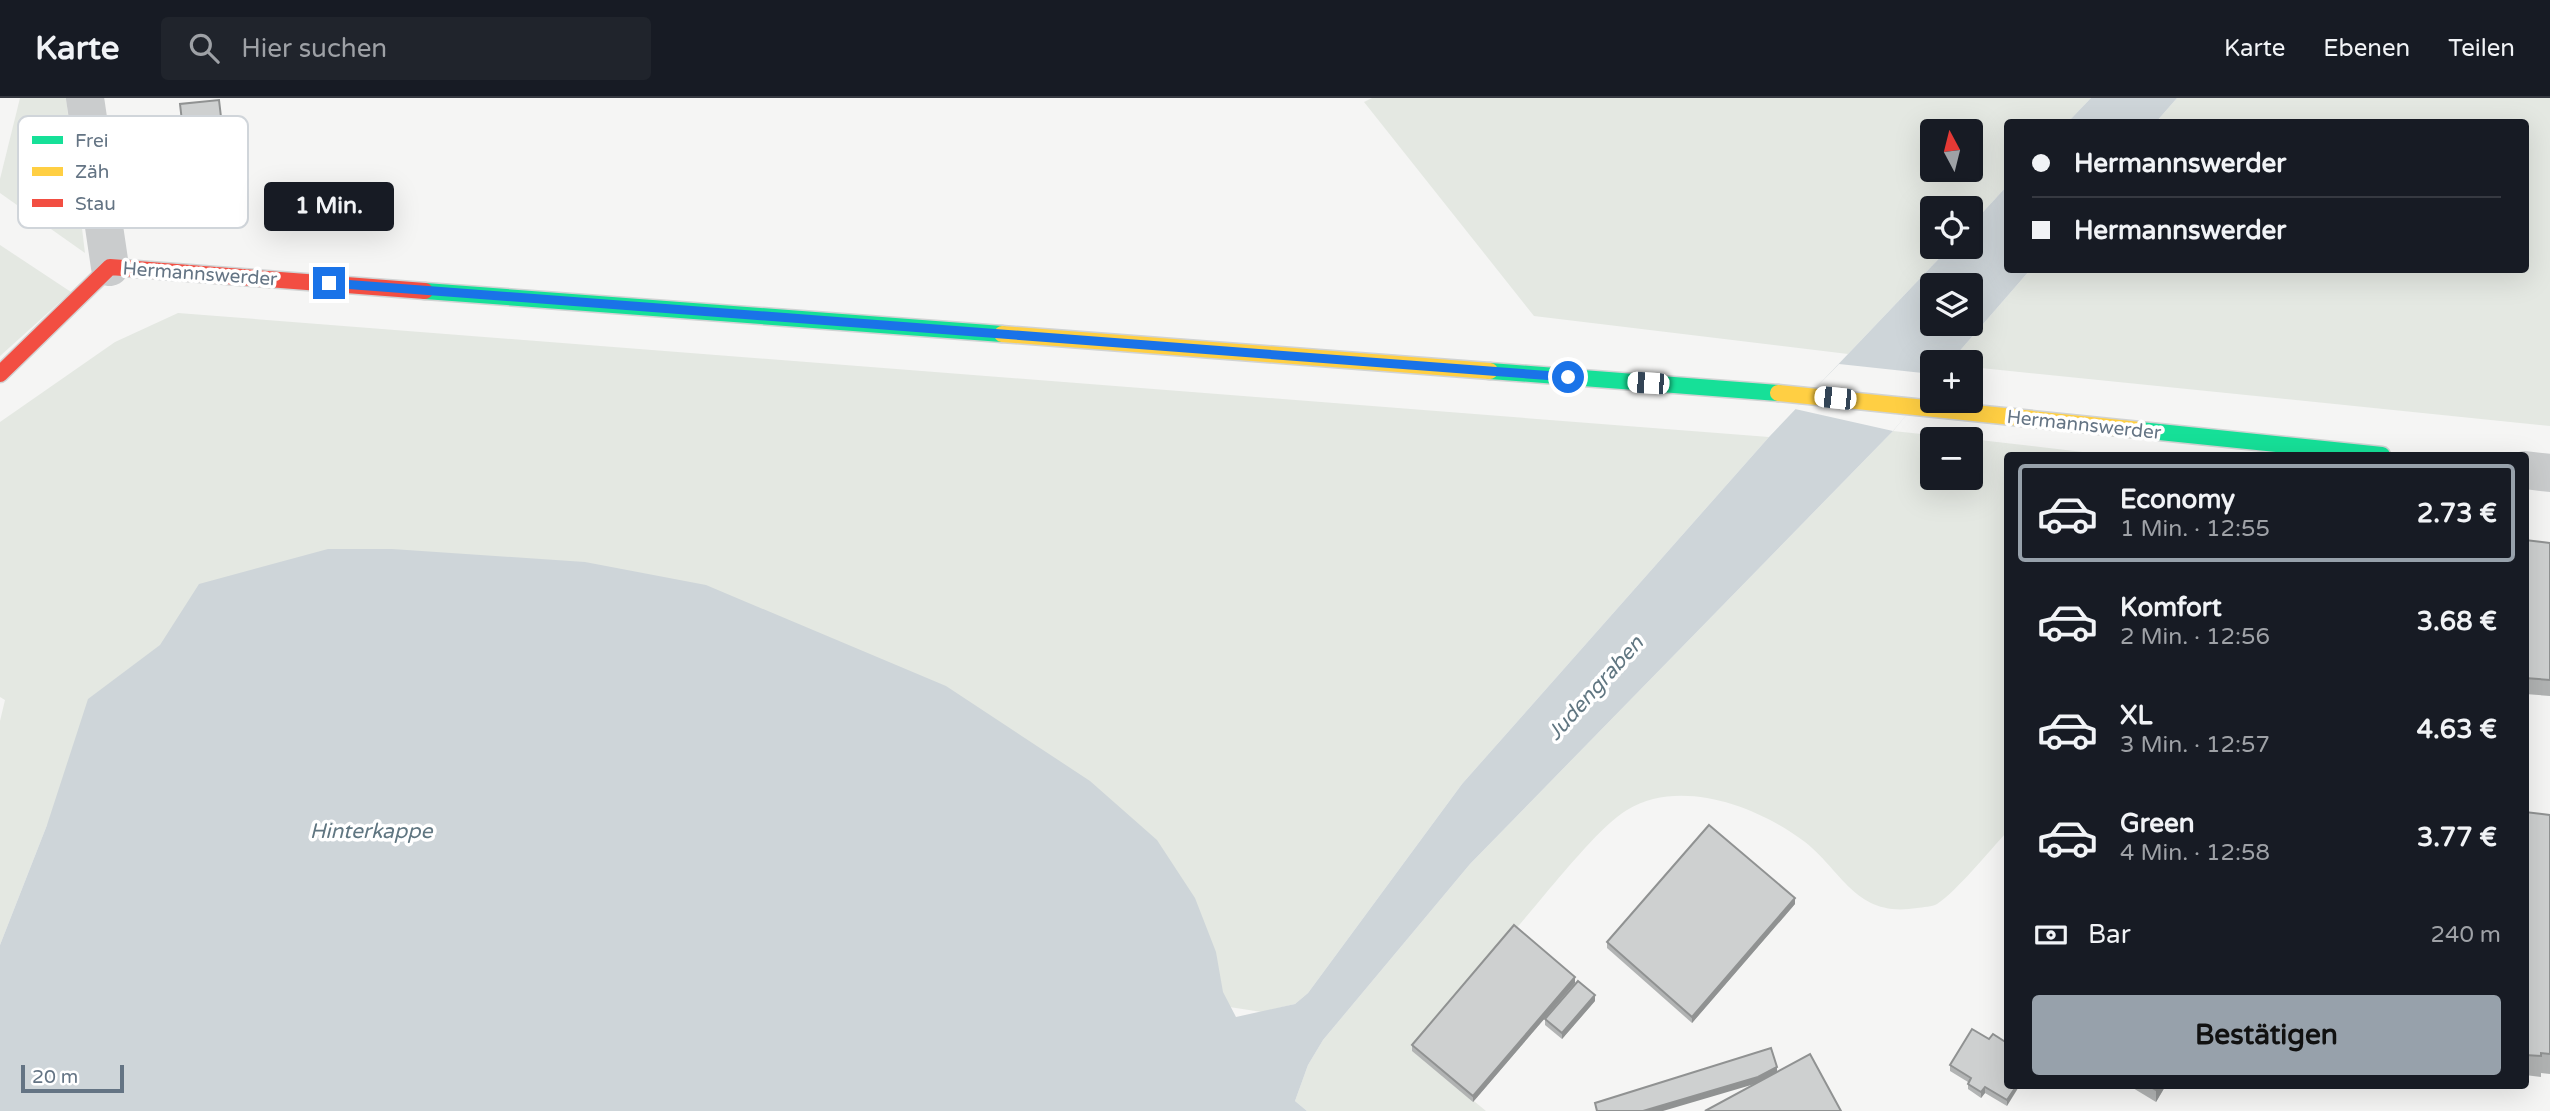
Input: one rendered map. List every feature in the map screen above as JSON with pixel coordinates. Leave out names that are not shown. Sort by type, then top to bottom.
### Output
[{"type":"street","name":"Hermannswerder","points":[[85,98],[88,116]]},
{"type":"street","name":"Hermannswerder","points":[[104,228],[110,267]]},
{"type":"street","name":"Hermannswerder","points":[[0,374],[110,267],[1808,395],[2358,452]]},
{"type":"street","points":[[2529,470],[2550,473]]},
{"type":"shaded area","points":[[20,98],[66,98],[68,116],[18,116],[18,206],[0,193],[0,179]]},
{"type":"shaded area","points":[[1372,98],[2091,98],[2071,119],[2004,119],[2004,189],[1983,212],[1983,196],[1920,196],[1920,259],[1939,259],[1925,273],[1920,273],[1920,278],[1848,354],[1534,316],[1364,102]]},
{"type":"shaded area","points":[[2177,98],[2550,98],[2550,426],[1983,368],[1983,350],[1960,350],[1973,336],[1983,336],[1983,324],[2027,273],[2529,273],[2529,119],[2159,119]]},
{"type":"shaded area","points":[[50,228],[82,228],[85,253]]},
{"type":"shaded area","points":[[0,245],[71,292],[0,356]]},
{"type":"shaded area","points":[[178,313],[1769,437],[1462,784],[1308,993],[1295,1004],[1262,1012],[47,825],[0,945],[0,721],[5,700],[0,697],[0,422],[115,342]]},
{"type":"shaded area","points":[[1893,431],[1920,434],[1920,490],[1983,490],[1983,440],[2082,452],[2004,452],[2004,835],[1945,898],[1927,907],[1896,909],[1879,906],[1852,890],[1805,842],[1765,818],[1719,800],[1695,796],[1648,800],[1617,817],[1596,837],[1412,1050],[1486,1111],[1307,1111],[1295,1101],[1308,1065],[1323,1040],[1470,864]]},
{"type":"water","points":[[2091,98],[2177,98],[2159,119],[2071,119]]},
{"type":"water","name":"Hinterkappe","points":[[2004,189],[2004,273],[2027,273],[1983,324],[1983,273],[1925,273],[1939,259],[1983,259],[1983,212]]},
{"type":"water","name":"Hinterkappe","points":[[1920,278],[1920,336],[1973,336],[1960,350],[1920,350],[1920,398],[1893,431],[1470,864],[1323,1040],[1308,1065],[1295,1101],[1307,1111],[0,1111],[0,945],[47,825],[88,699],[160,645],[199,584],[328,549],[392,549],[585,562],[706,585],[946,686],[1090,781],[1157,840],[1195,898],[1216,952],[1223,992],[1236,1017],[1295,1004],[1308,993],[1462,784],[1769,437]]},
{"type":"pier","points":[[1839,364],[1920,373],[1920,399],[1893,431],[1795,409]]},
{"type":"building","points":[[219,100],[221,116],[181,116],[180,104]]},
{"type":"building","points":[[2529,540],[2550,543],[2550,680],[2529,678]]},
{"type":"building","points":[[2529,812],[2550,815],[2550,1054],[2541,1053],[2541,1056],[2529,1055]]},
{"type":"building","points":[[1709,825],[1795,898],[1692,1017],[1607,942]]},
{"type":"building","points":[[1514,925],[1575,977],[1473,1096],[1412,1045]]},
{"type":"building","points":[[1578,981],[1595,995],[1562,1033],[1545,1019]]},
{"type":"building","points":[[1972,1029],[1989,1039],[1993,1034],[2004,1041],[2004,1089],[2014,1089],[2007,1100],[1985,1087],[1981,1092],[1968,1084],[1971,1078],[1950,1065]]},
{"type":"building","points":[[1771,1048],[1777,1067],[1758,1077],[1643,1111],[1597,1111],[1595,1103]]},
{"type":"building","points":[[1810,1054],[1841,1111],[1705,1111]]},
{"type":"traffic: fast","points":[[425,291],[1002,334]]},
{"type":"traffic: fast","points":[[1490,371],[1778,393]]},
{"type":"traffic: fast","points":[[2140,430],[2353,452]]},
{"type":"traffic: slow","points":[[1002,334],[1490,371]]},
{"type":"traffic: slow","points":[[1778,393],[2140,430]]},
{"type":"traffic: jam","points":[[0,374],[110,267],[425,291]]},
{"type":"route","points":[[329,283],[1568,377]]},
{"type":"water label","name":"Judengraben","points":[[1595,688]]}]
